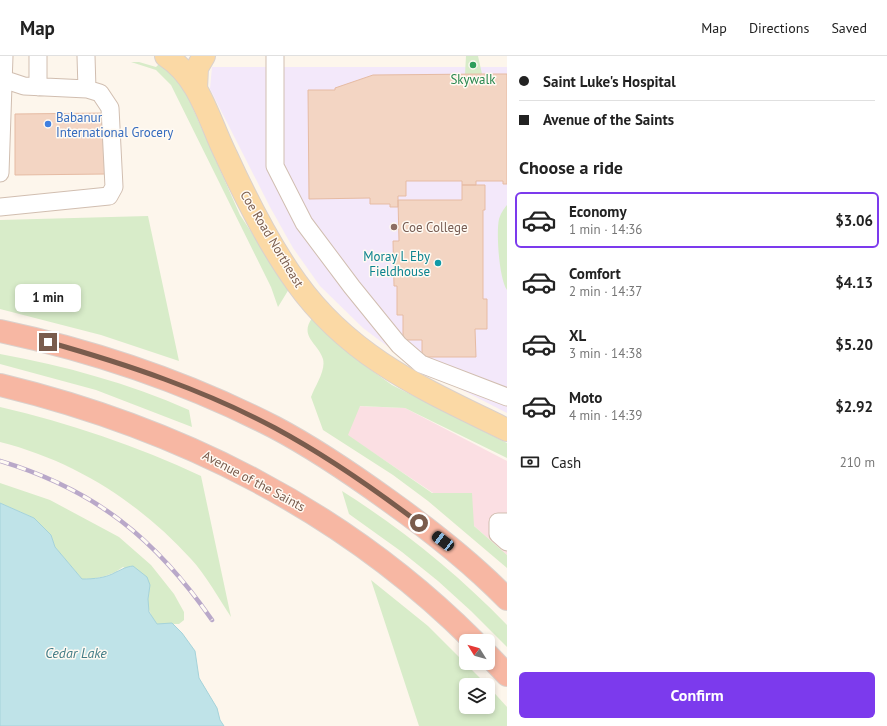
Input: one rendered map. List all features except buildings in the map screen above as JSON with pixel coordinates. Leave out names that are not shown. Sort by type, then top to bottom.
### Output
[{"type":"highway","points":[[0,331],[80,351],[146,372],[240,411],[274,427],[309,447],[362,482],[443,541],[473,566],[507,599]]},
{"type":"highway","name":"Avenue of the Saints","points":[[0,385],[78,406],[154,432],[213,458],[292,500],[380,560],[418,590],[466,634]]},
{"type":"highway","points":[[495,662],[507,675]]},
{"type":"main road","name":"Coe Road Northeast","points":[[166,56],[183,71],[196,89],[225,154],[255,213],[296,282],[322,314],[352,342],[407,381],[507,430]]},
{"type":"main road","points":[[196,89],[197,68],[204,56]]},
{"type":"lane","points":[[0,173],[2,78],[4,56]]},
{"type":"lane","points":[[38,56],[38,87]]},
{"type":"lane","points":[[86,56],[87,89]]},
{"type":"lane","points":[[275,56],[275,166],[304,224],[399,345],[421,364],[507,397]]},
{"type":"lane","points":[[0,207],[109,196],[113,192],[114,187],[110,108],[100,93],[87,89],[24,86],[2,78]]},
{"type":"lane","points":[[507,522],[498,522],[498,534],[507,542]]},
{"type":"shaded area","name":"Coe College","points":[[212,67],[507,67],[507,413],[433,375],[395,352],[363,328],[320,286],[293,248],[270,207],[210,89]]},
{"type":"shaded area","points":[[331,405],[405,408],[507,461],[507,555],[448,503],[329,423]]},
{"type":"green space","name":"Skywalk","points":[[466,56],[478,56],[482,74],[465,74]]},
{"type":"green space","points":[[131,62],[139,62],[156,67],[159,64],[176,78],[186,93],[240,215],[289,289],[278,307],[271,287],[171,85],[156,70]]},
{"type":"green space","points":[[507,205],[507,290],[500,266],[498,225],[502,212]]},
{"type":"green space","points":[[148,216],[179,361],[101,335],[0,309],[0,220]]},
{"type":"green space","points":[[312,318],[357,360],[392,385],[507,443],[507,458],[405,408],[360,406],[348,435],[432,493],[472,493],[474,526],[507,555],[507,568],[428,501],[393,475],[323,430],[311,397],[322,373],[324,364],[321,353],[308,335],[309,325]]},
{"type":"green space","points":[[0,354],[96,376],[166,400],[189,410],[192,427],[96,390],[0,364]]},
{"type":"green space","points":[[0,407],[52,420],[102,436],[177,465],[201,476],[231,617],[207,579],[196,565],[171,538],[150,519],[104,486],[80,472],[28,450],[0,442]]},
{"type":"green space","points":[[0,483],[50,500],[119,537],[151,565],[174,594],[184,612],[184,620],[179,624],[157,624],[148,606],[150,585],[123,567],[114,573],[104,576],[82,579],[55,547],[51,535],[34,518],[0,503]]},
{"type":"green space","points":[[342,491],[429,553],[469,588],[507,625],[507,647],[438,581],[402,552],[349,514]]},
{"type":"green space","points":[[371,580],[428,626],[459,657],[459,670],[472,670],[480,678],[459,678],[459,714],[495,714],[495,694],[507,707],[507,726],[419,726]]},
{"type":"water","name":"Cedar Lake","points":[[0,503],[34,518],[51,535],[55,547],[82,579],[104,577],[133,566],[147,577],[150,585],[148,599],[149,612],[157,624],[172,623],[182,633],[195,651],[199,678],[217,708],[220,720],[224,726],[0,726]]},
{"type":"railway","points":[[0,461],[34,473],[66,487],[121,521],[146,542],[169,565],[191,591],[212,620]]},
{"type":"place","name":"Skywalk","points":[[473,65]]},
{"type":"place","name":"Babanur International Grocery","points":[[48,124]]},
{"type":"place","name":"Coe College","points":[[394,227]]},
{"type":"place","name":"Moray L Eby Fieldhouse","points":[[438,263]]},
{"type":"route","points":[[48,342],[146,372],[240,411],[274,427],[309,447],[362,482],[419,523]]}]
